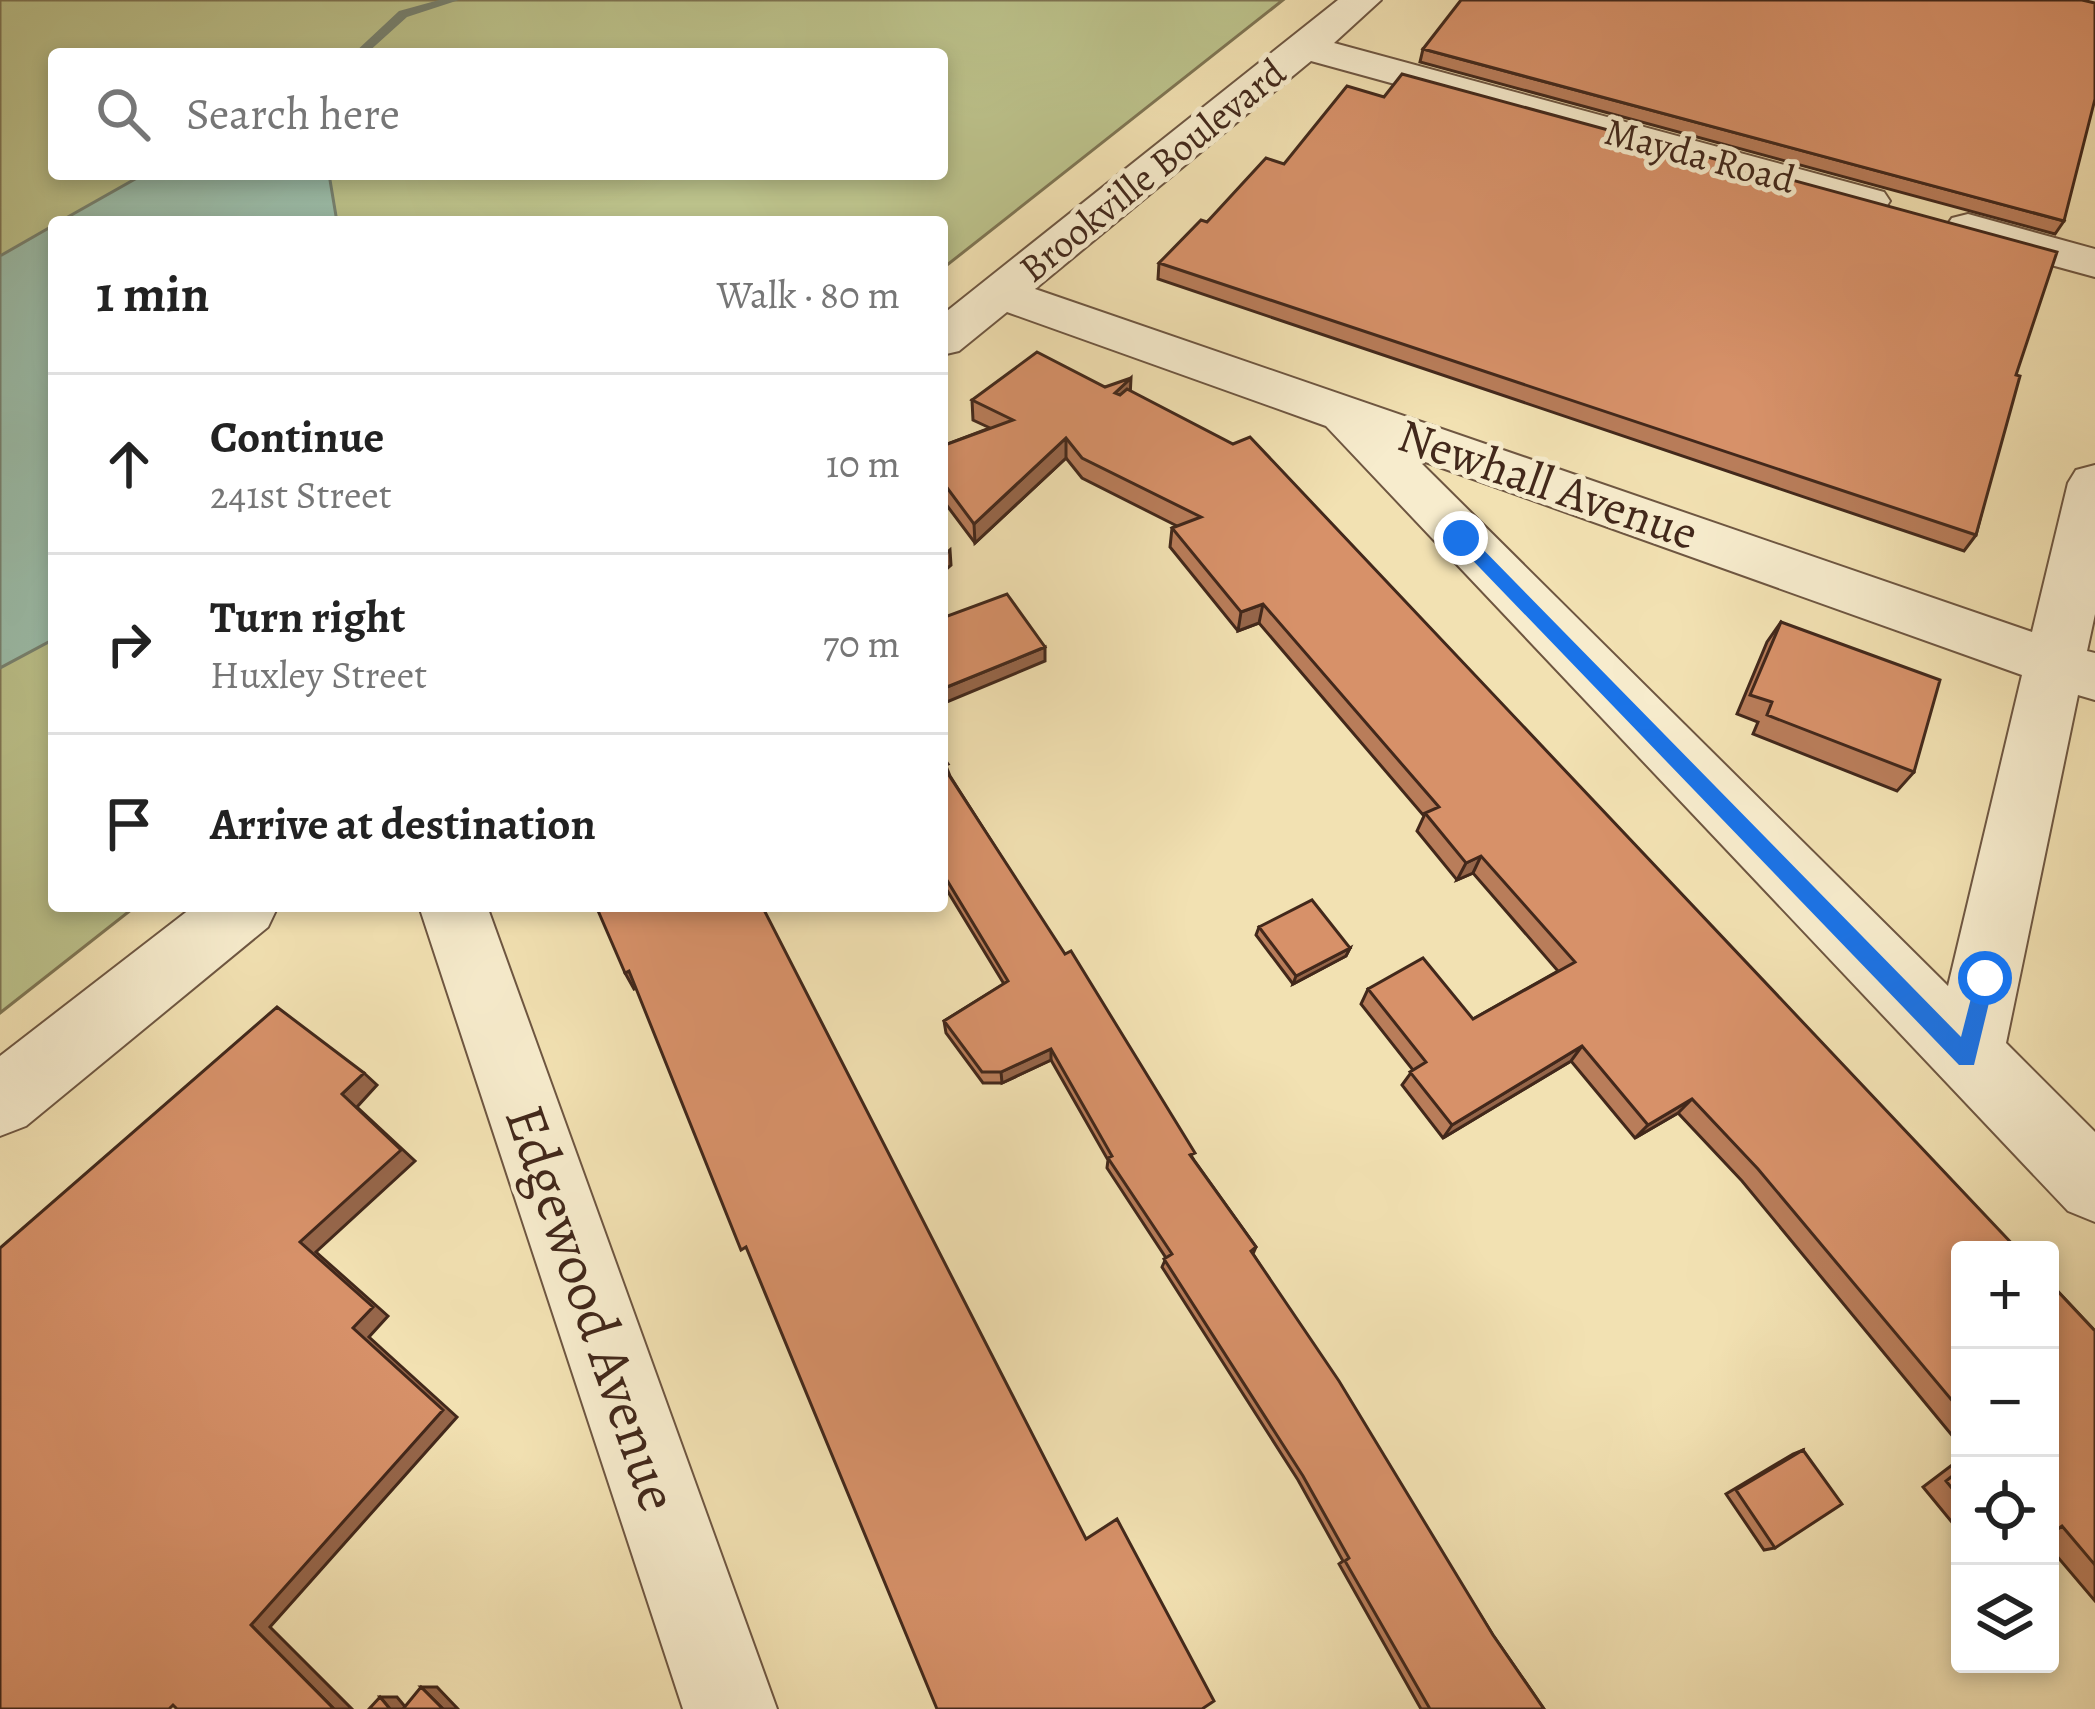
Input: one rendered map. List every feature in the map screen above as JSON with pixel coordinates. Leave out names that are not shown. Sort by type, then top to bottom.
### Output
[{"type":"street","name":"Brookville Boulevard","points":[[948,335],[1362,0]]},
{"type":"street","name":"Mayda Road","points":[[1305,47],[2095,263]]},
{"type":"street","name":"Newhall Avenue","points":[[1000,293],[2076,670]]},
{"type":"street","points":[[1338,410],[2095,1185]]},
{"type":"street","points":[[1967,1058],[2076,670],[2095,483]]},
{"type":"street","points":[[0,1101],[236,912]]},
{"type":"street","name":"Edgewood Avenue","points":[[455,912],[730,1709]]},
{"type":"green space","points":[[0,0],[1283,0],[948,264],[948,216],[48,216],[48,912],[128,912],[0,1013]]},
{"type":"shaded area","points":[[133,180],[330,180],[336,216],[70,216]]},
{"type":"shaded area","points":[[48,228],[48,642],[0,668],[0,256]]},
{"type":"building","points":[[1461,0],[2095,3],[2095,99],[2064,221],[1423,49]]},
{"type":"building","points":[[1402,74],[2057,252],[2016,375],[2020,376],[1976,535],[1159,263],[1201,220],[1207,222],[1266,158],[1284,164],[1347,86],[1384,97]]},
{"type":"building","points":[[1037,352],[1105,387],[1131,378],[1115,393],[1127,389],[1233,444],[1250,437],[2009,1241],[1951,1241],[1951,1399],[1758,1169],[1692,1099],[1648,1125],[1582,1046],[1452,1125],[1410,1072],[1426,1062],[1368,989],[1423,958],[1473,1019],[1575,962],[1481,856],[1466,863],[1425,813],[1439,807],[1263,604],[1241,612],[1172,528],[1201,517],[1082,458],[1066,438],[974,524],[948,489],[948,444],[1013,420],[972,400]]},
{"type":"building","points":[[1007,594],[1045,647],[948,687],[948,616]]},
{"type":"building","points":[[1781,622],[1940,680],[1914,772],[1767,715],[1772,702],[1750,695]]},
{"type":"building","points":[[948,774],[1065,954],[1071,951],[1195,1153],[1190,1155],[1256,1247],[1251,1251],[1339,1381],[1493,1635],[1544,1709],[1430,1709],[1345,1561],[1349,1558],[1303,1476],[1164,1259],[1172,1254],[1108,1158],[1112,1156],[1051,1049],[1001,1072],[982,1072],[944,1021],[1008,981],[948,882]]},
{"type":"building","points":[[1312,900],[1350,948],[1296,976],[1259,927]]},
{"type":"building","points":[[599,912],[765,912],[1086,1539],[1117,1519],[1214,1701],[1202,1709],[937,1709],[746,1247],[741,1250],[629,971],[625,973]]},
{"type":"building","points":[[277,1007],[364,1073],[342,1094],[401,1150],[300,1242],[373,1307],[353,1328],[443,1410],[251,1625],[334,1709],[177,1709],[173,1705],[169,1709],[0,1709],[0,1248]]},
{"type":"building","points":[[2059,1293],[2095,1331],[2095,1565],[2062,1526],[2059,1528]]},
{"type":"building","points":[[1803,1450],[1842,1504],[1775,1548],[1736,1490]]},
{"type":"building","points":[[421,1687],[443,1709],[403,1709]]},
{"type":"building","points":[[380,1697],[390,1709],[369,1709]]},
{"type":"waterway","points":[[366,48],[403,14],[453,0]]},
{"type":"route","points":[[1461,538],[1967,1058],[1985,978]]}]
